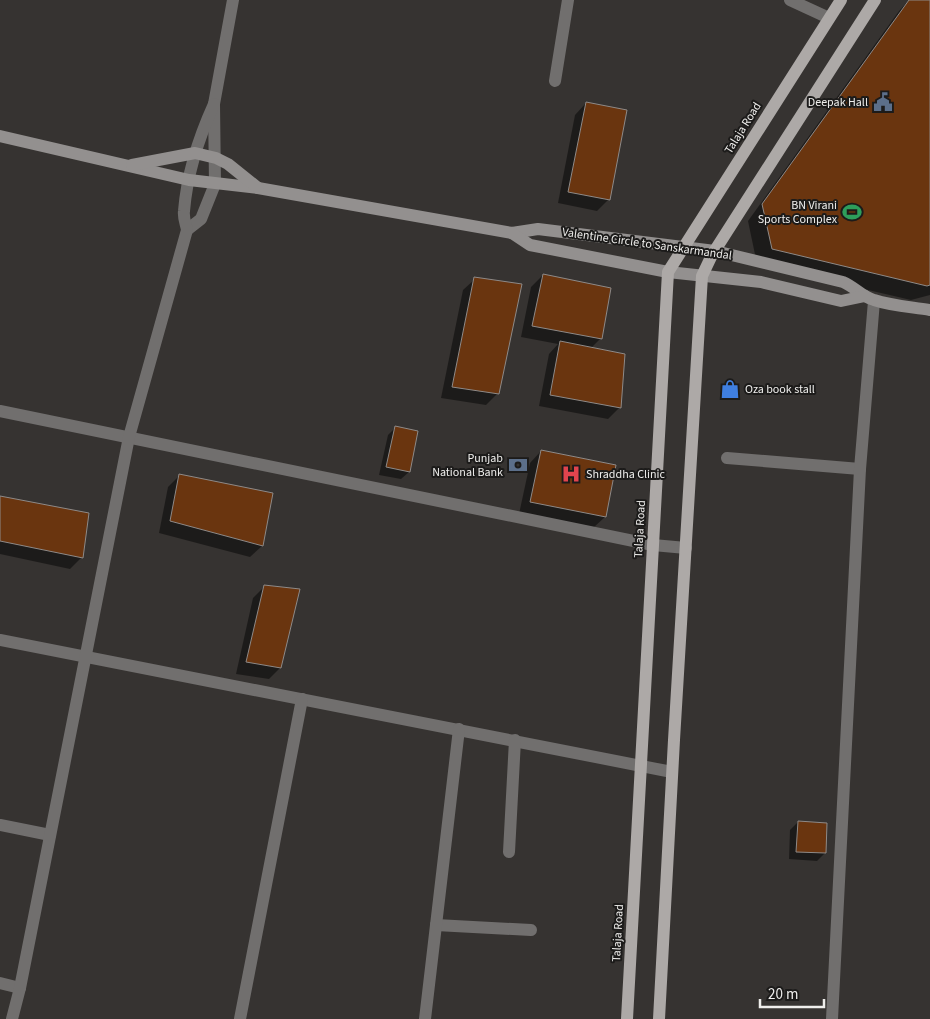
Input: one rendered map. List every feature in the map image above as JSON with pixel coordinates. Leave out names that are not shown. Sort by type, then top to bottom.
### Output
[{"type":"main road","name":"Talaja Road","points":[[628,1019],[668,272],[841,0]]},
{"type":"main road","points":[[659,1019],[702,276],[715,251],[875,0]]},
{"type":"main road","name":"Valentine Circle to Sanskarmandal","points":[[0,136],[189,180],[258,188],[512,233],[538,229],[715,251],[844,282],[854,286],[870,298]]},
{"type":"main road","name":"Valentine Circle to Sanskarmandal","points":[[127,166],[195,153],[216,158],[228,164],[258,188]]},
{"type":"main road","name":"Valentine Circle to Sanskarmandal","points":[[512,233],[530,245],[668,272],[761,282],[841,301],[870,298],[930,310]]},
{"type":"street","points":[[187,230],[201,219],[215,184],[214,104],[233,0]]},
{"type":"street","points":[[555,81],[568,0]]},
{"type":"street","points":[[790,0],[829,18]]},
{"type":"street","points":[[12,1019],[20,988],[129,437],[187,230],[184,213],[195,153],[214,104]]},
{"type":"street","points":[[832,1019],[870,298]]},
{"type":"street","points":[[0,411],[653,545],[686,548]]},
{"type":"street","points":[[727,458],[860,469]]},
{"type":"street","points":[[0,640],[641,764],[672,772]]},
{"type":"street","points":[[240,1019],[302,699]]},
{"type":"street","points":[[425,1019],[459,729]]},
{"type":"street","points":[[509,852],[515,740]]},
{"type":"street","points":[[0,825],[50,835]]},
{"type":"street","points":[[436,925],[531,930]]},
{"type":"street","points":[[0,983],[20,988]]},
{"type":"building","name":"Deepak Hall","points":[[909,0],[930,0],[930,285],[927,286],[772,249],[762,204]]},
{"type":"building","points":[[586,102],[627,110],[610,200],[568,192]]},
{"type":"building","points":[[543,274],[611,288],[602,339],[532,326]]},
{"type":"building","points":[[474,277],[522,284],[499,394],[452,387]]},
{"type":"building","points":[[560,341],[625,354],[621,408],[550,395]]},
{"type":"building","points":[[395,426],[418,431],[410,472],[386,467]]},
{"type":"building","points":[[541,450],[616,465],[606,517],[530,502]]},
{"type":"building","points":[[179,474],[273,493],[263,546],[170,521]]},
{"type":"building","points":[[0,496],[89,513],[83,558],[0,541]]},
{"type":"building","points":[[264,585],[300,589],[281,668],[246,662]]},
{"type":"building","points":[[798,821],[827,823],[826,853],[796,852]]},
{"type":"place","name":"Deepak Hall","points":[[883,102]]},
{"type":"place","name":"BN Virani Sports Complex","points":[[852,212]]},
{"type":"place","name":"Oza book stall","points":[[730,389]]},
{"type":"place","name":"Punjab National Bank","points":[[518,465]]},
{"type":"place","name":"Shraddha Clinic","points":[[571,474]]}]
